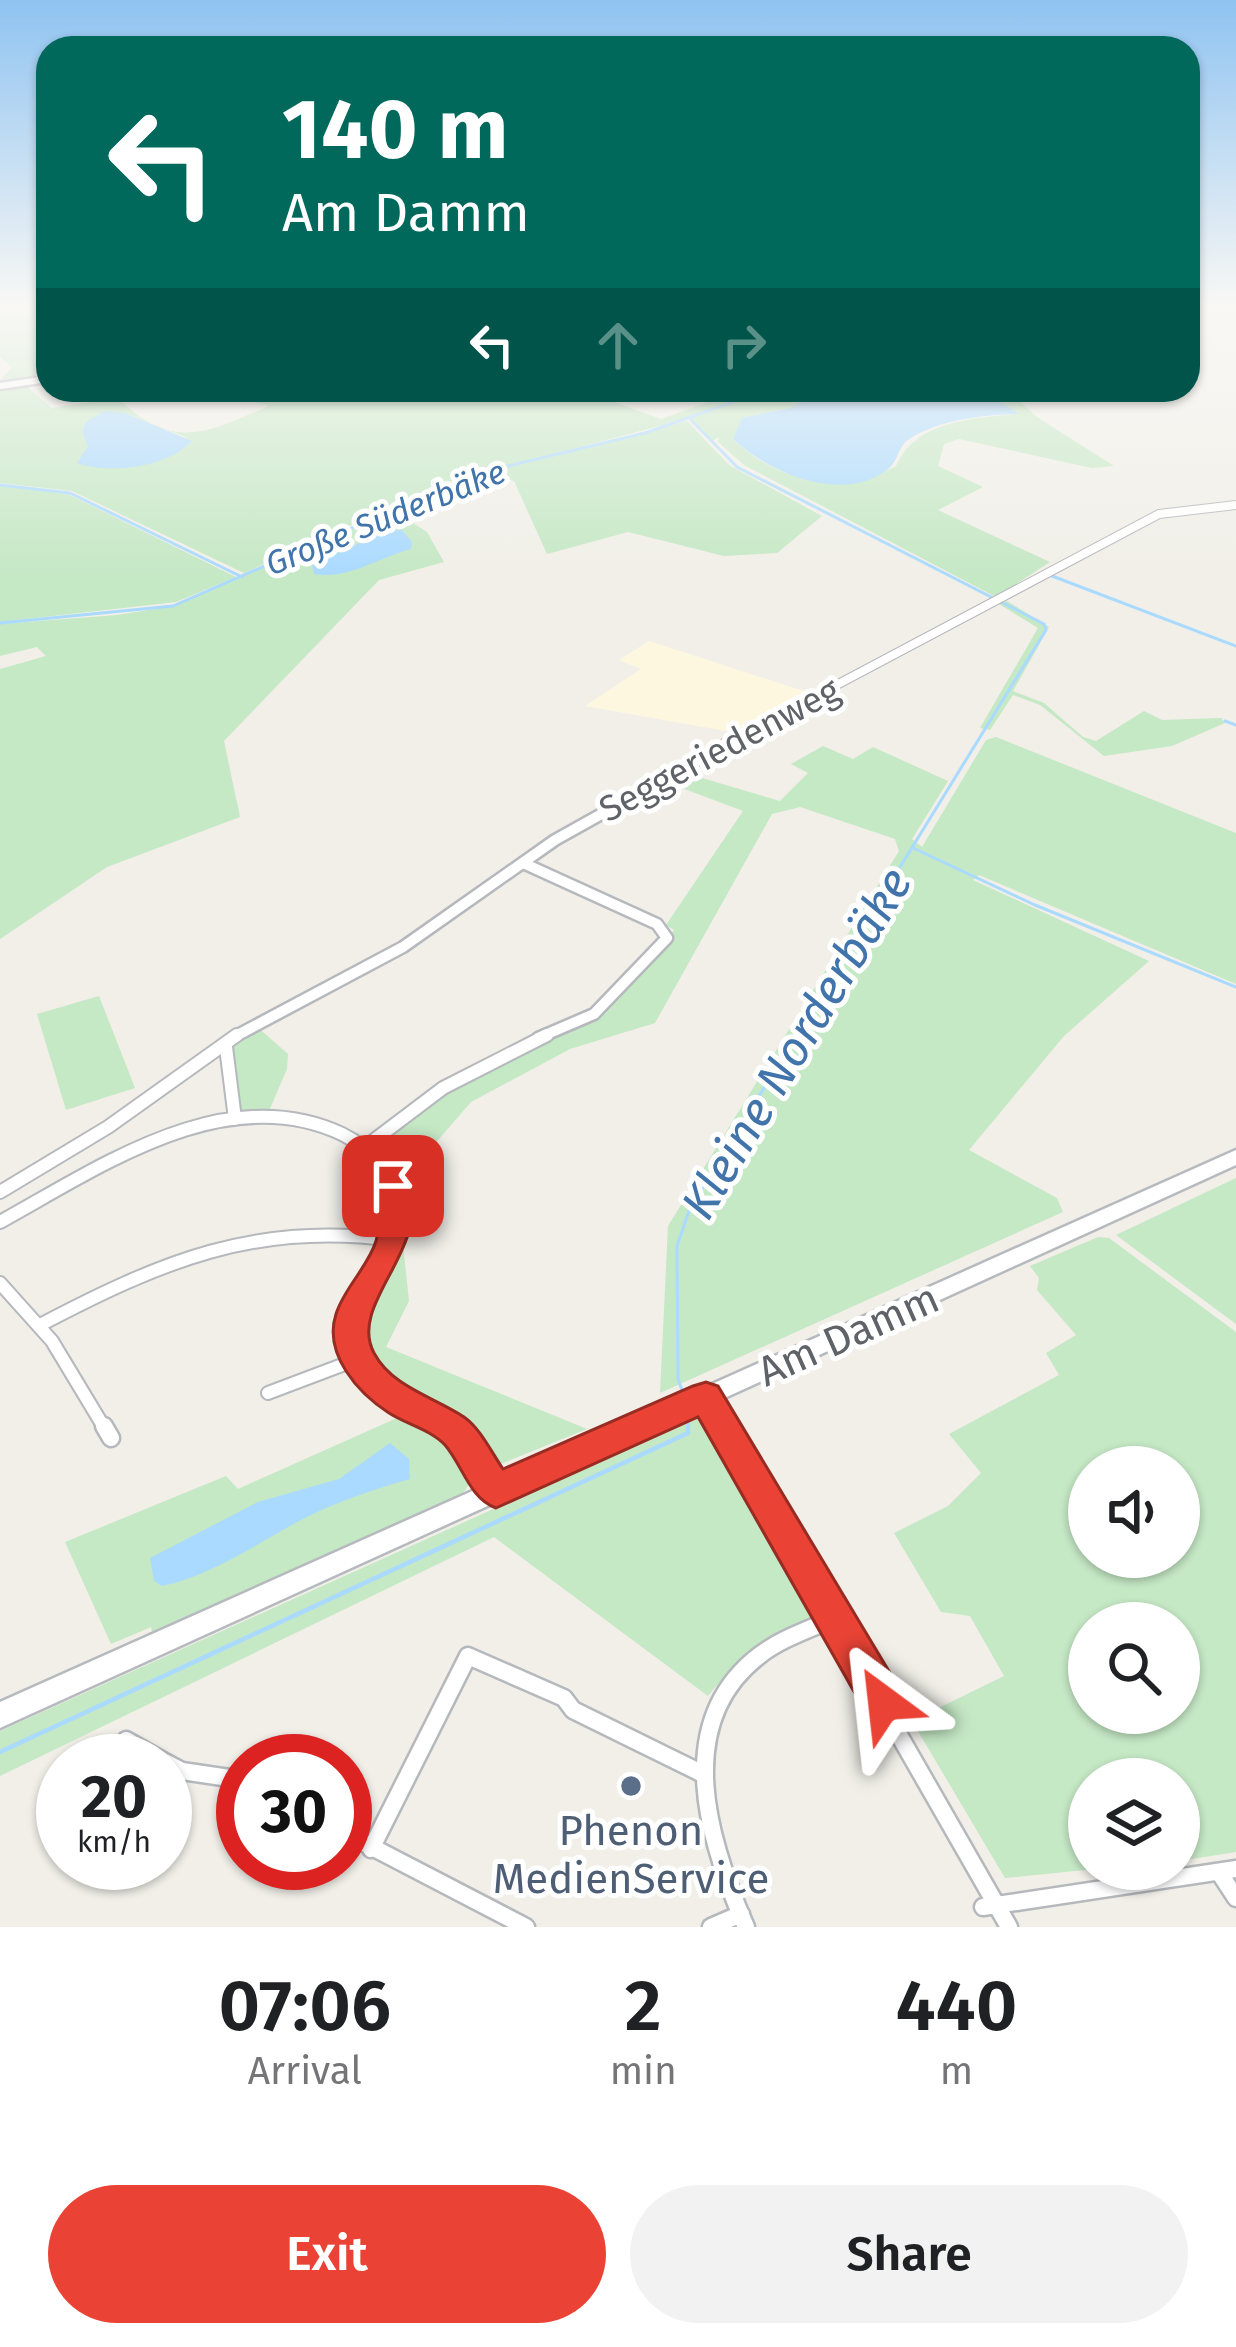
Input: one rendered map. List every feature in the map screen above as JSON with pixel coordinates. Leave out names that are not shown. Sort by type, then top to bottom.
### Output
[{"type":"main road","name":"Am Damm","points":[[0,1715],[1236,1157]]},
{"type":"street","name":"Seggeriedenweg","points":[[0,1192],[108,1127],[272,1016],[403,947],[523,863],[670,772],[1159,514],[1236,505]]},
{"type":"street","points":[[365,1147],[398,1117],[448,1085],[532,1040],[580,1023],[616,996],[667,938],[657,924],[523,863]]},
{"type":"street","points":[[226,1047],[235,1120]]},
{"type":"street","points":[[0,1222],[152,1141],[235,1120],[288,1118],[322,1124],[365,1147],[393,1186],[393,1240],[353,1315],[350,1337],[358,1359],[386,1392],[456,1431],[496,1491]]},
{"type":"street","points":[[40,1324],[134,1275],[217,1244],[275,1236],[393,1240]]},
{"type":"street","points":[[0,1283],[40,1324],[110,1438]]},
{"type":"street","points":[[268,1393],[358,1359]]},
{"type":"street","points":[[702,1399],[834,1618],[989,1905],[1009,1927]]},
{"type":"street","points":[[711,1927],[744,1920],[714,1851],[701,1772],[704,1748],[719,1708],[754,1659],[834,1618]]},
{"type":"street","points":[[372,1847],[468,1656],[564,1699],[573,1710],[701,1772]]},
{"type":"street","points":[[372,1850],[526,1927]]},
{"type":"street","points":[[989,1905],[1228,1870],[1236,1898]]},
{"type":"shaded area","points":[[649,641],[813,694],[737,733],[585,706],[641,669],[619,660]]},
{"type":"green space","points":[[0,396],[36,396],[36,402],[52,408],[123,402],[153,424],[125,413],[86,422],[82,432],[102,468],[158,461],[188,438],[164,428],[174,432],[209,429],[269,406],[255,402],[614,402],[661,419],[708,402],[803,402],[749,419],[733,439],[790,475],[832,482],[875,475],[896,466],[917,439],[931,431],[1016,414],[1001,402],[1020,402],[1114,466],[1092,468],[959,439],[944,444],[938,466],[983,487],[938,510],[1050,562],[996,597],[744,465],[718,442],[719,437],[712,441],[689,418],[445,483],[244,573],[72,491],[0,483]]},
{"type":"green space","points":[[687,421],[729,465],[822,516],[777,553],[724,556],[628,532],[547,554],[514,481],[494,474],[409,511],[398,508],[498,468]]},
{"type":"green space","points":[[0,485],[68,494],[236,577],[176,602],[0,622]]},
{"type":"green space","points":[[393,510],[427,532],[444,562],[379,580],[224,741],[240,817],[107,867],[0,939],[0,669],[46,656],[37,647],[0,656],[0,624],[174,606]]},
{"type":"green space","points":[[1007,601],[1049,627],[1013,691],[1044,703],[1083,737],[1096,741],[1144,711],[1162,720],[1221,718],[1225,723],[1172,746],[1104,756],[1040,705],[1013,695],[990,730],[980,728],[1038,628],[999,604]]},
{"type":"green space","points":[[996,737],[1236,833],[1236,984],[979,875],[973,880],[1149,961],[1064,1036],[969,1150],[1057,1198],[1063,1212],[660,1393],[668,1226],[899,851],[895,839],[800,807],[772,814],[655,1023],[570,1049],[471,1102],[400,1184],[380,1152],[394,1130],[446,1090],[606,1007],[635,981],[674,930],[666,925],[743,811],[661,780],[678,771],[780,801],[808,773],[791,764],[823,746],[853,759],[873,747],[948,781],[912,839],[922,847],[986,740]]},
{"type":"green space","points":[[99,996],[135,1088],[66,1110],[37,1014]]},
{"type":"green space","points":[[255,1025],[288,1054],[287,1069],[269,1111],[233,1110],[230,1040]]},
{"type":"green space","points":[[1236,1178],[1236,1324],[1116,1235]]},
{"type":"green space","points":[[1098,1237],[1109,1238],[1236,1332],[1236,1852],[1200,1858],[1200,1758],[1068,1758],[1068,1872],[1005,1878],[912,1721],[1004,1676],[970,1616],[941,1612],[894,1533],[948,1506],[981,1473],[949,1434],[1059,1375],[1046,1353],[1076,1335],[1037,1290],[1039,1278],[1030,1266]]},
{"type":"green space","points":[[403,1245],[409,1301],[386,1347],[587,1429],[498,1465],[461,1422],[391,1383],[364,1339],[366,1314]]},
{"type":"green space","points":[[700,1416],[708,1418],[809,1587],[806,1594],[812,1619],[755,1650],[708,1696],[494,1537],[87,1734],[36,1734],[36,1759],[0,1776],[0,1731]]},
{"type":"green space","points":[[397,1418],[444,1437],[459,1453],[472,1480],[455,1505],[154,1641],[151,1627],[111,1644],[65,1542],[226,1476],[238,1489]]},
{"type":"water","points":[[802,402],[1001,402],[1019,414],[934,427],[905,442],[888,469],[870,479],[828,484],[786,473],[733,439],[742,418]]},
{"type":"water","points":[[105,411],[125,413],[192,441],[154,463],[105,468],[77,463],[88,446],[82,432],[86,422]]},
{"type":"water","points":[[387,530],[402,530],[412,542],[411,549],[351,571],[314,574],[312,565]]},
{"type":"water","points":[[390,1443],[409,1459],[410,1479],[324,1509],[198,1575],[162,1586],[154,1581],[150,1558],[258,1502],[339,1479]]},
{"type":"waterway","name":"Große Süderbäke","points":[[241,576],[475,474],[645,433],[734,402]]},
{"type":"waterway","name":"Kleine Norderbäke","points":[[691,420],[737,467],[995,599]]},
{"type":"waterway","points":[[0,485],[70,493],[241,576]]},
{"type":"waterway","name":"Große Süderbäke","points":[[0,623],[173,606],[241,576]]},
{"type":"waterway","points":[[1052,576],[1236,646]]},
{"type":"waterway","name":"Kleine Norderbäke","points":[[684,1396],[678,1379],[677,1246],[690,1208],[1046,630],[1044,624],[1003,603]]},
{"type":"waterway","points":[[1225,721],[1236,725]]},
{"type":"waterway","points":[[913,848],[1035,905],[1236,987]]},
{"type":"waterway","name":"Kleine Norderbäke","points":[[0,1752],[688,1433],[688,1411]]},
{"type":"place","name":"Phenon MedienService","points":[[631,1786]]},
{"type":"route","points":[[393,1186],[393,1240],[353,1315],[350,1337],[373,1380],[401,1402],[434,1415],[456,1431],[496,1491],[706,1397],[884,1703]]}]
